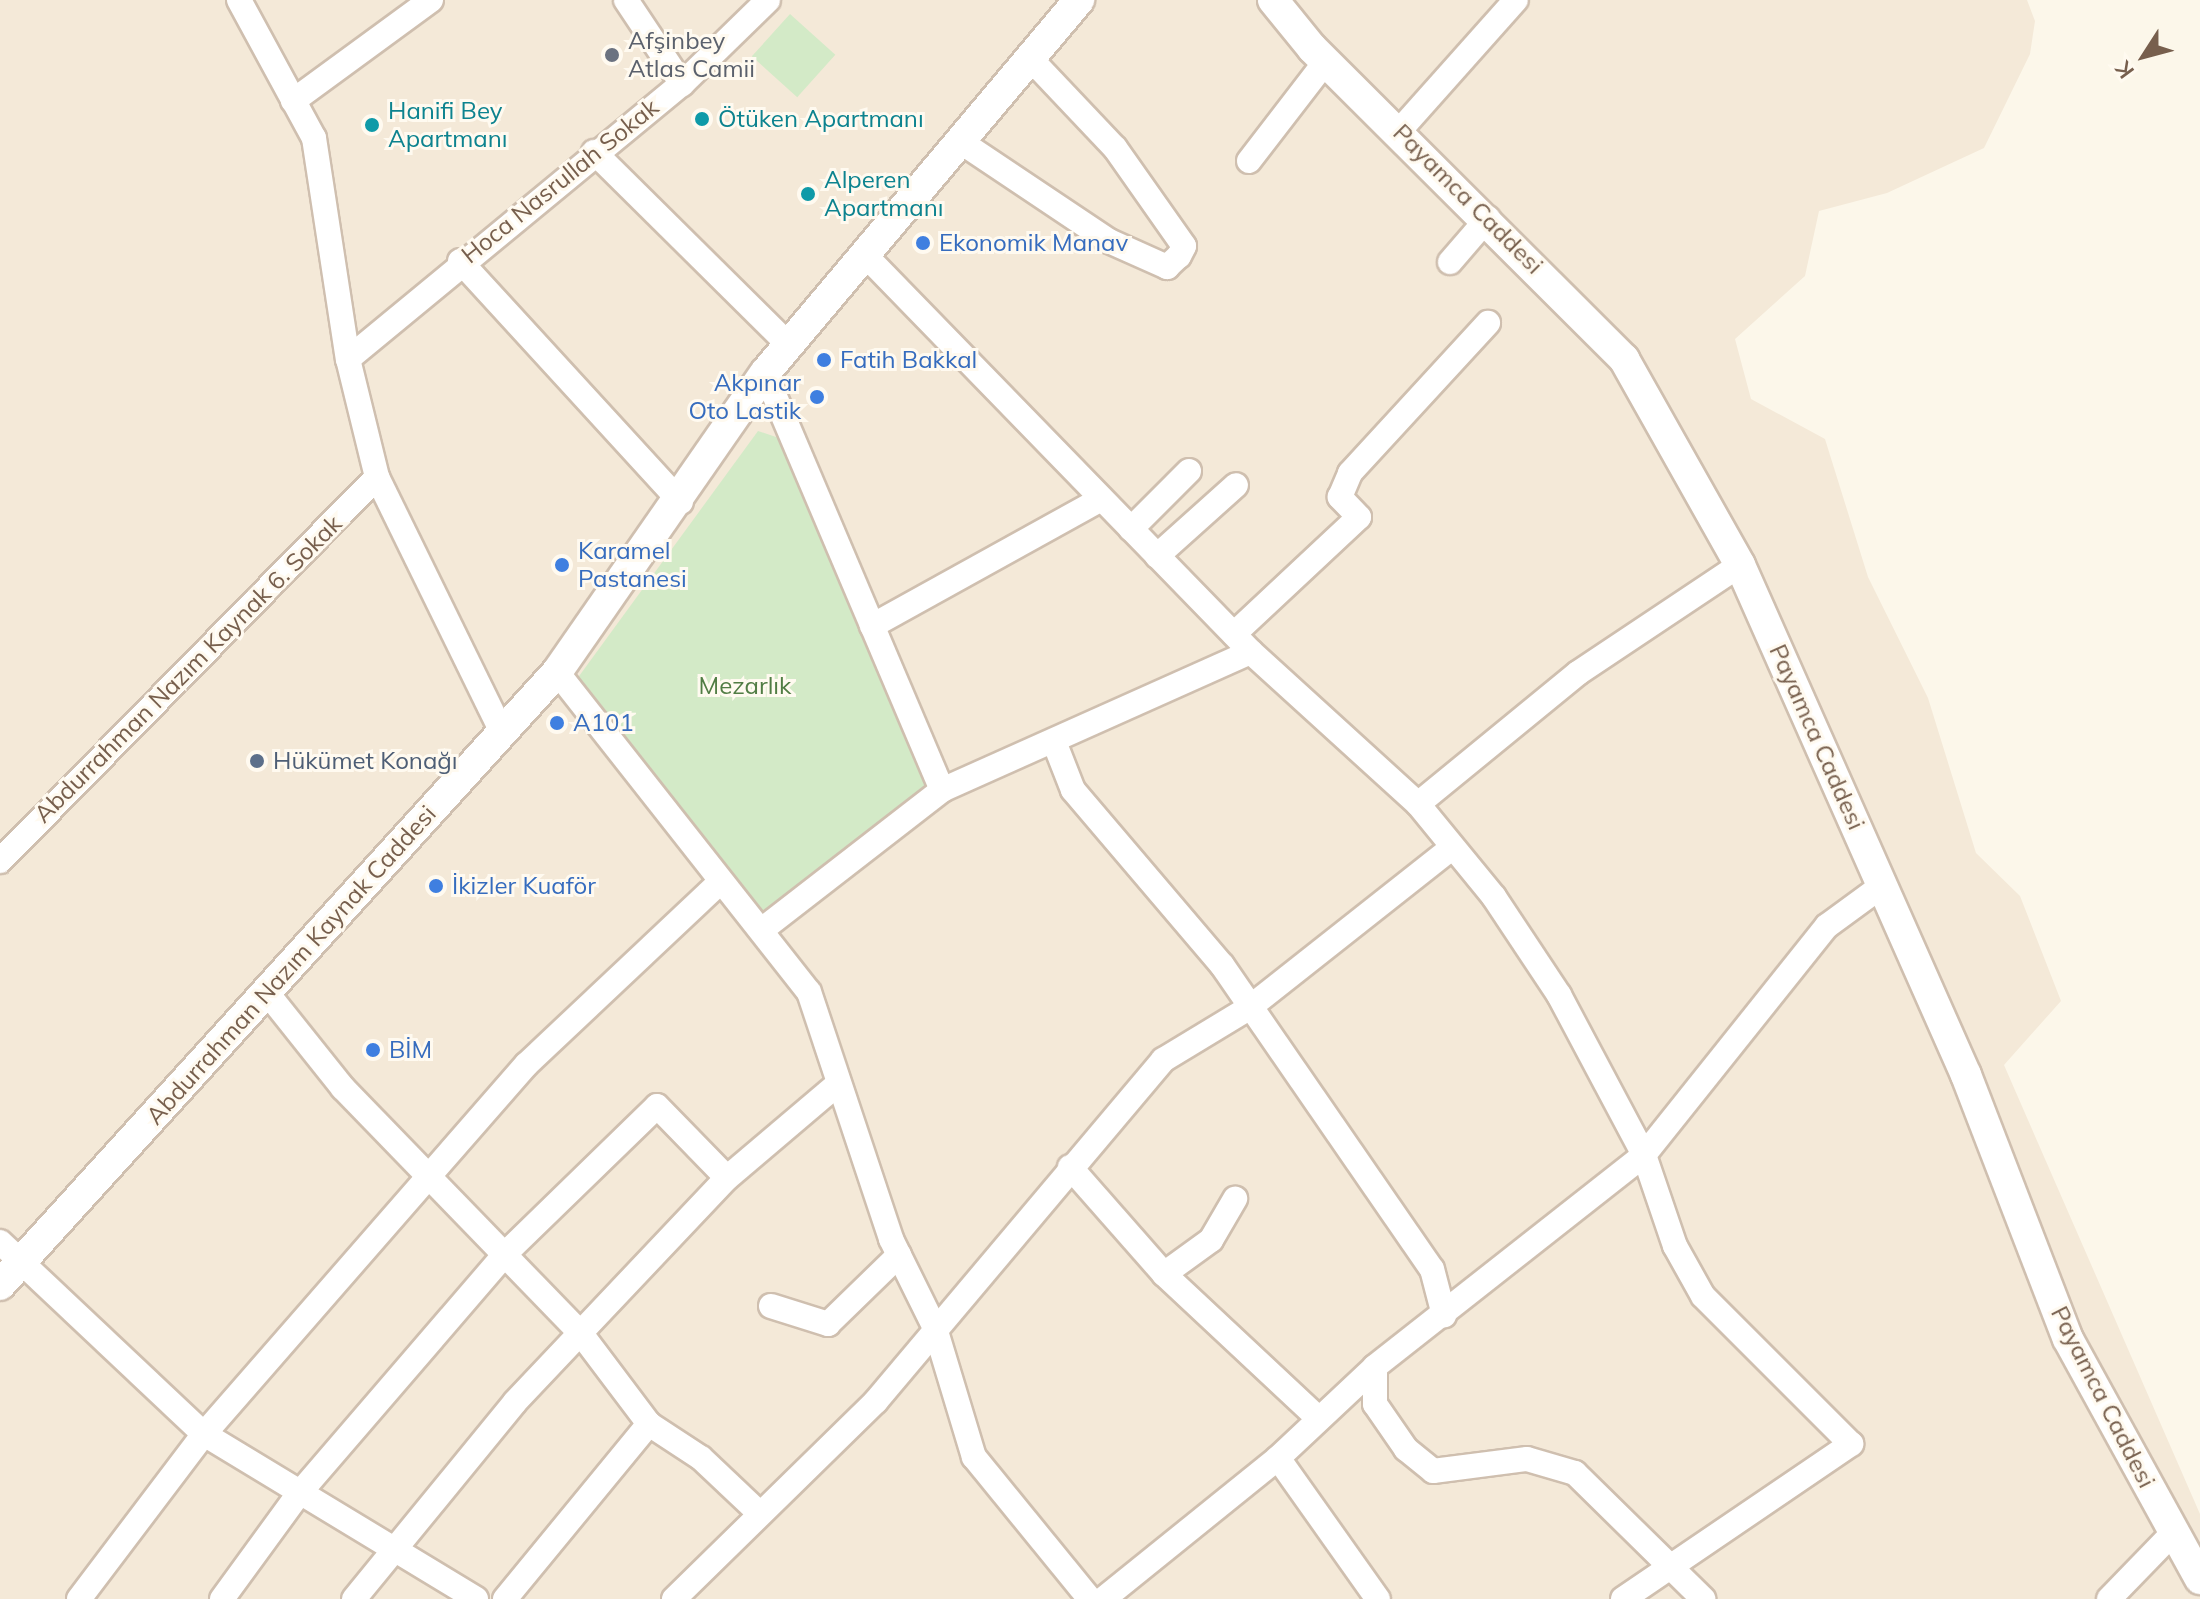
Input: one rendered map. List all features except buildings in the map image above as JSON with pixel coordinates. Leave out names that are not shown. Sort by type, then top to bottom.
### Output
[{"type":"street","points":[[239,0],[314,138],[348,359],[377,477],[501,730]]},
{"type":"street","points":[[293,101],[431,0]]},
{"type":"street","points":[[626,0],[682,84]]},
{"type":"street","name":"Hoca Nasrullah Sokak","points":[[348,359],[460,261],[682,84],[768,0]]},
{"type":"street","name":"Abdurrahman Nazım Kaynak Caddesi","points":[[0,1285],[10,1252],[268,994],[501,730],[557,672],[681,502],[765,373],[964,144],[1079,0]]},
{"type":"street","name":"Payamca Caddesi","points":[[1273,0],[1326,61],[1400,130],[1624,359],[1740,565],[1883,885],[2068,1339],[2200,1579]]},
{"type":"street","points":[[1400,130],[1516,0]]},
{"type":"street","points":[[964,144],[1109,241],[1167,267],[1179,256],[1184,246],[1115,148],[1030,58]]},
{"type":"street","points":[[1249,161],[1326,61]]},
{"type":"street","points":[[594,152],[789,345]]},
{"type":"street","points":[[1450,262],[1488,218]]},
{"type":"street","points":[[868,258],[1251,652],[1418,804],[1450,849],[1494,897],[1559,995],[1644,1155],[1675,1246],[1703,1296],[1851,1444],[1623,1599]]},
{"type":"street","points":[[460,261],[681,502]]},
{"type":"street","points":[[1234,634],[1359,517],[1340,497],[1350,473],[1488,323]]},
{"type":"street","points":[[765,373],[942,790]]},
{"type":"street","points":[[1131,529],[1189,471]]},
{"type":"street","name":"Abdurrahman Nazım Kaynak 6. Sokak","points":[[0,861],[377,477]]},
{"type":"street","points":[[1157,556],[1236,485]]},
{"type":"street","points":[[872,626],[1101,499]]},
{"type":"street","points":[[1418,804],[1578,673],[1740,565]]},
{"type":"street","points":[[763,929],[942,790],[1055,744],[1251,652]]},
{"type":"street","points":[[557,672],[719,883],[763,929],[809,992],[899,1255],[935,1328],[974,1457],[1090,1599]]},
{"type":"street","points":[[1055,744],[1073,790],[1222,965],[1432,1269],[1444,1315]]},
{"type":"street","points":[[674,1599],[757,1511],[876,1401],[1163,1060],[1249,1008],[1450,849]]},
{"type":"street","points":[[79,1599],[204,1434],[432,1181],[527,1064],[719,883]]},
{"type":"street","points":[[1103,1599],[1278,1458],[1375,1367],[1644,1155],[1827,926],[1883,885]]},
{"type":"street","points":[[268,994],[432,1181],[507,1252],[582,1335],[649,1424],[701,1458],[757,1511]]},
{"type":"street","points":[[354,1599],[388,1549],[727,1178],[838,1084]]},
{"type":"street","points":[[222,1599],[297,1496],[507,1252],[657,1106],[727,1178]]},
{"type":"street","points":[[1070,1167],[1164,1274],[1319,1419]]},
{"type":"street","points":[[1164,1274],[1211,1240],[1235,1199]]},
{"type":"street","points":[[10,1252],[204,1434],[297,1496],[476,1599]]},
{"type":"street","points":[[771,1306],[828,1324],[899,1255]]},
{"type":"street","points":[[1375,1367],[1375,1404],[1406,1449],[1433,1471],[1527,1459],[1575,1473],[1674,1565],[1703,1599]]},
{"type":"street","points":[[505,1599],[649,1424]]},
{"type":"street","points":[[1278,1458],[1378,1599]]},
{"type":"street","points":[[2109,1599],[2174,1532]]},
{"type":"shaded area","points":[[0,0],[2027,0],[2035,21],[2030,54],[1984,148],[1887,193],[1819,211],[1805,276],[1735,339],[1751,399],[1825,439],[1868,577],[1928,698],[1976,853],[2020,896],[2061,1001],[2004,1065],[2200,1514],[2200,1599],[0,1599]]},
{"type":"green space","points":[[790,14],[835,55],[797,97],[752,56]]},
{"type":"green space","name":"Mezarlık","points":[[758,431],[782,439],[942,790],[763,929],[574,683]]},
{"type":"place","name":"Afşinbey Atlas Camii","points":[[612,55]]},
{"type":"place","name":"Ötüken Apartmanı","points":[[702,119]]},
{"type":"place","name":"Hanifi Bey Apartmanı","points":[[372,125]]},
{"type":"place","name":"Alperen Apartmanı","points":[[808,194]]},
{"type":"place","name":"Ekonomik Manav","points":[[923,243]]},
{"type":"place","name":"Fatih Bakkal","points":[[824,360]]},
{"type":"place","name":"Akpınar Oto Lastik","points":[[817,397]]},
{"type":"place","name":"Karamel Pastanesi","points":[[562,565]]},
{"type":"place","name":"A101","points":[[557,723]]},
{"type":"place","name":"Hükümet Konağı","points":[[257,761]]},
{"type":"place","name":"İkizler Kuaför","points":[[436,886]]},
{"type":"place","name":"BİM","points":[[373,1050]]}]
